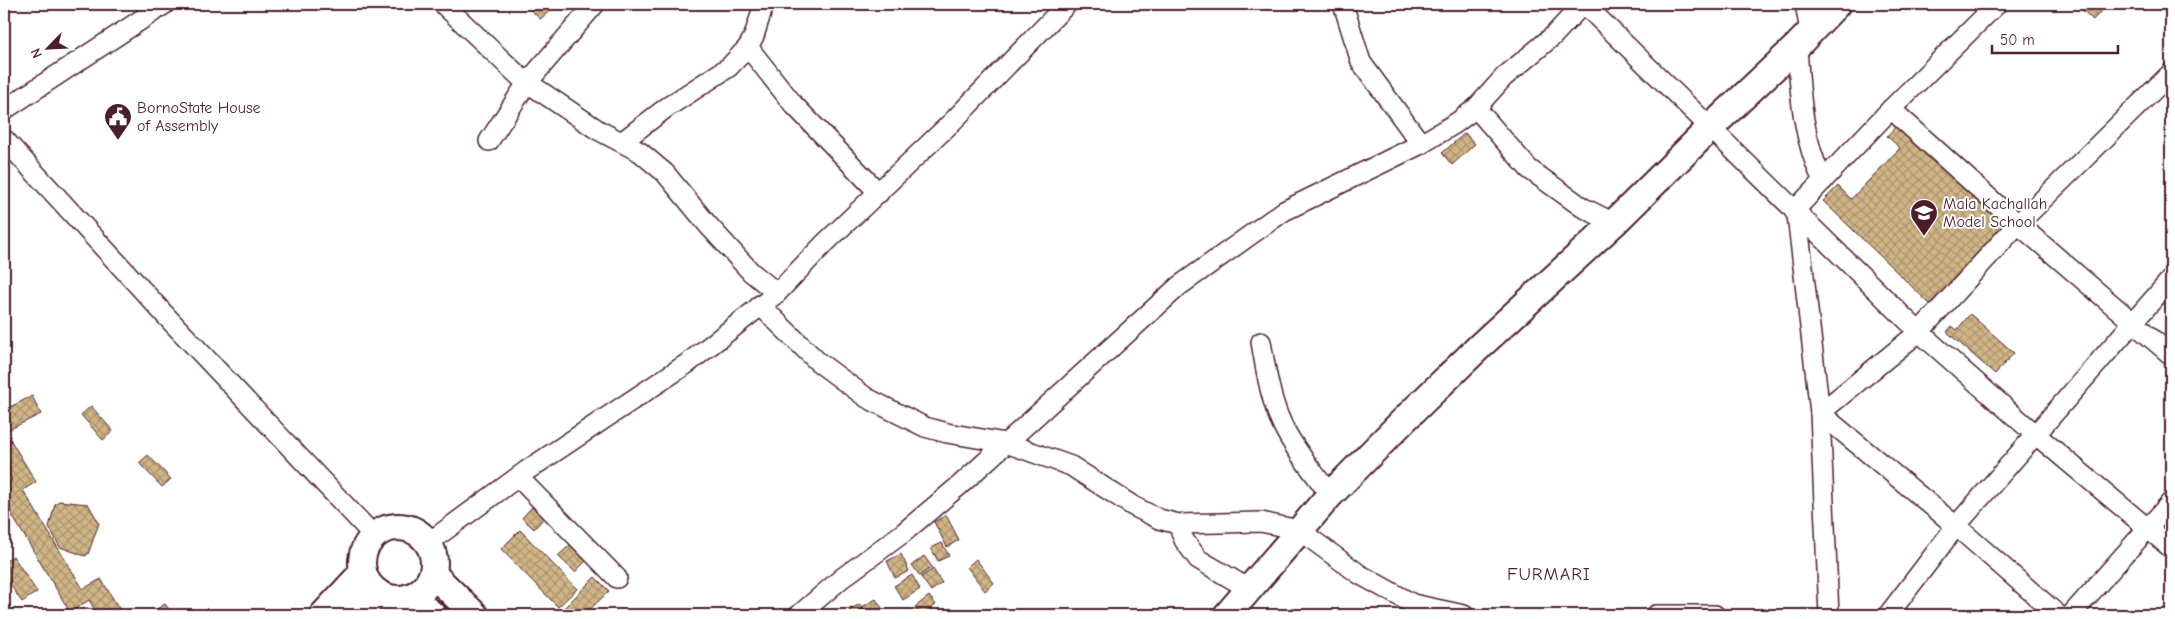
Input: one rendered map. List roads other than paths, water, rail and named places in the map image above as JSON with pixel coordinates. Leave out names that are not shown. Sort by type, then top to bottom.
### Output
[{"type":"street","points":[[4,110],[165,4]]},
{"type":"street","points":[[444,4],[528,82],[598,130],[640,152],[665,173],[751,272],[776,293]]},
{"type":"street","points":[[489,140],[528,82],[595,4]]},
{"type":"street","points":[[622,141],[666,108],[728,67],[748,47],[754,36],[764,4]]},
{"type":"street","points":[[428,542],[688,363],[776,293],[823,245],[951,123],[1067,4]]},
{"type":"street","points":[[1343,4],[1361,62],[1422,144]]},
{"type":"street","points":[[1804,4],[1802,111],[1812,157],[1823,181]]},
{"type":"street","points":[[1227,615],[1330,495],[1481,345],[1614,223],[1804,39],[1837,4]]},
{"type":"street","points":[[1829,615],[1820,413],[1796,213],[1823,181],[1891,110],[1997,4]]},
{"type":"street","points":[[799,615],[842,578],[903,533],[960,486],[1179,286],[1284,211],[1422,144],[1476,108],[1504,77],[1590,6],[1710,128],[1919,332],[2035,434],[2171,548]]},
{"type":"street","points":[[748,47],[793,104],[879,193]]},
{"type":"street","points":[[1820,413],[1919,332],[2018,224],[2171,73]]},
{"type":"street","points":[[1476,108],[1529,169],[1582,207],[1614,223]]},
{"type":"street","points":[[1891,110],[2018,224],[2171,355]]},
{"type":"street","points":[[4,140],[167,317],[374,536]]},
{"type":"street","points":[[1888,615],[1956,526],[2171,278]]},
{"type":"street","points":[[760,305],[817,361],[867,398],[925,427],[947,433],[1006,443],[1071,466],[1134,506],[1159,519],[1178,524],[1261,522],[1299,530],[1359,574],[1413,604],[1464,615]]},
{"type":"street","points":[[1261,342],[1267,381],[1281,422],[1288,436],[1330,495]]},
{"type":"street","points":[[1820,413],[1956,526],[2058,615]]},
{"type":"street","points":[[519,478],[616,578]]},
{"type":"street","points":[[2071,615],[2171,502]]},
{"type":"street","points":[[1178,524],[1184,540],[1198,559],[1249,589]]},
{"type":"street","points":[[402,527],[412,530],[428,542],[433,552],[433,574],[428,584],[411,598],[400,600],[379,595],[366,581],[362,572],[363,552],[367,543],[382,530],[402,527]]},
{"type":"street","points":[[323,615],[362,572]]},
{"type":"street","points":[[433,574],[475,615]]},
{"type":"street","points":[[347,615],[379,595]]},
{"type":"street","points":[[411,598],[433,615]]},
{"type":"street","points":[[1656,615],[1715,615]]},
{"type":"place","name":"BornoState House of Assembly","points":[[118,141]]},
{"type":"place","name":"Mala Kachallah Model School","points":[[1924,237]]},
{"type":"district","name":"FURMARI","points":[[1549,574]]}]
